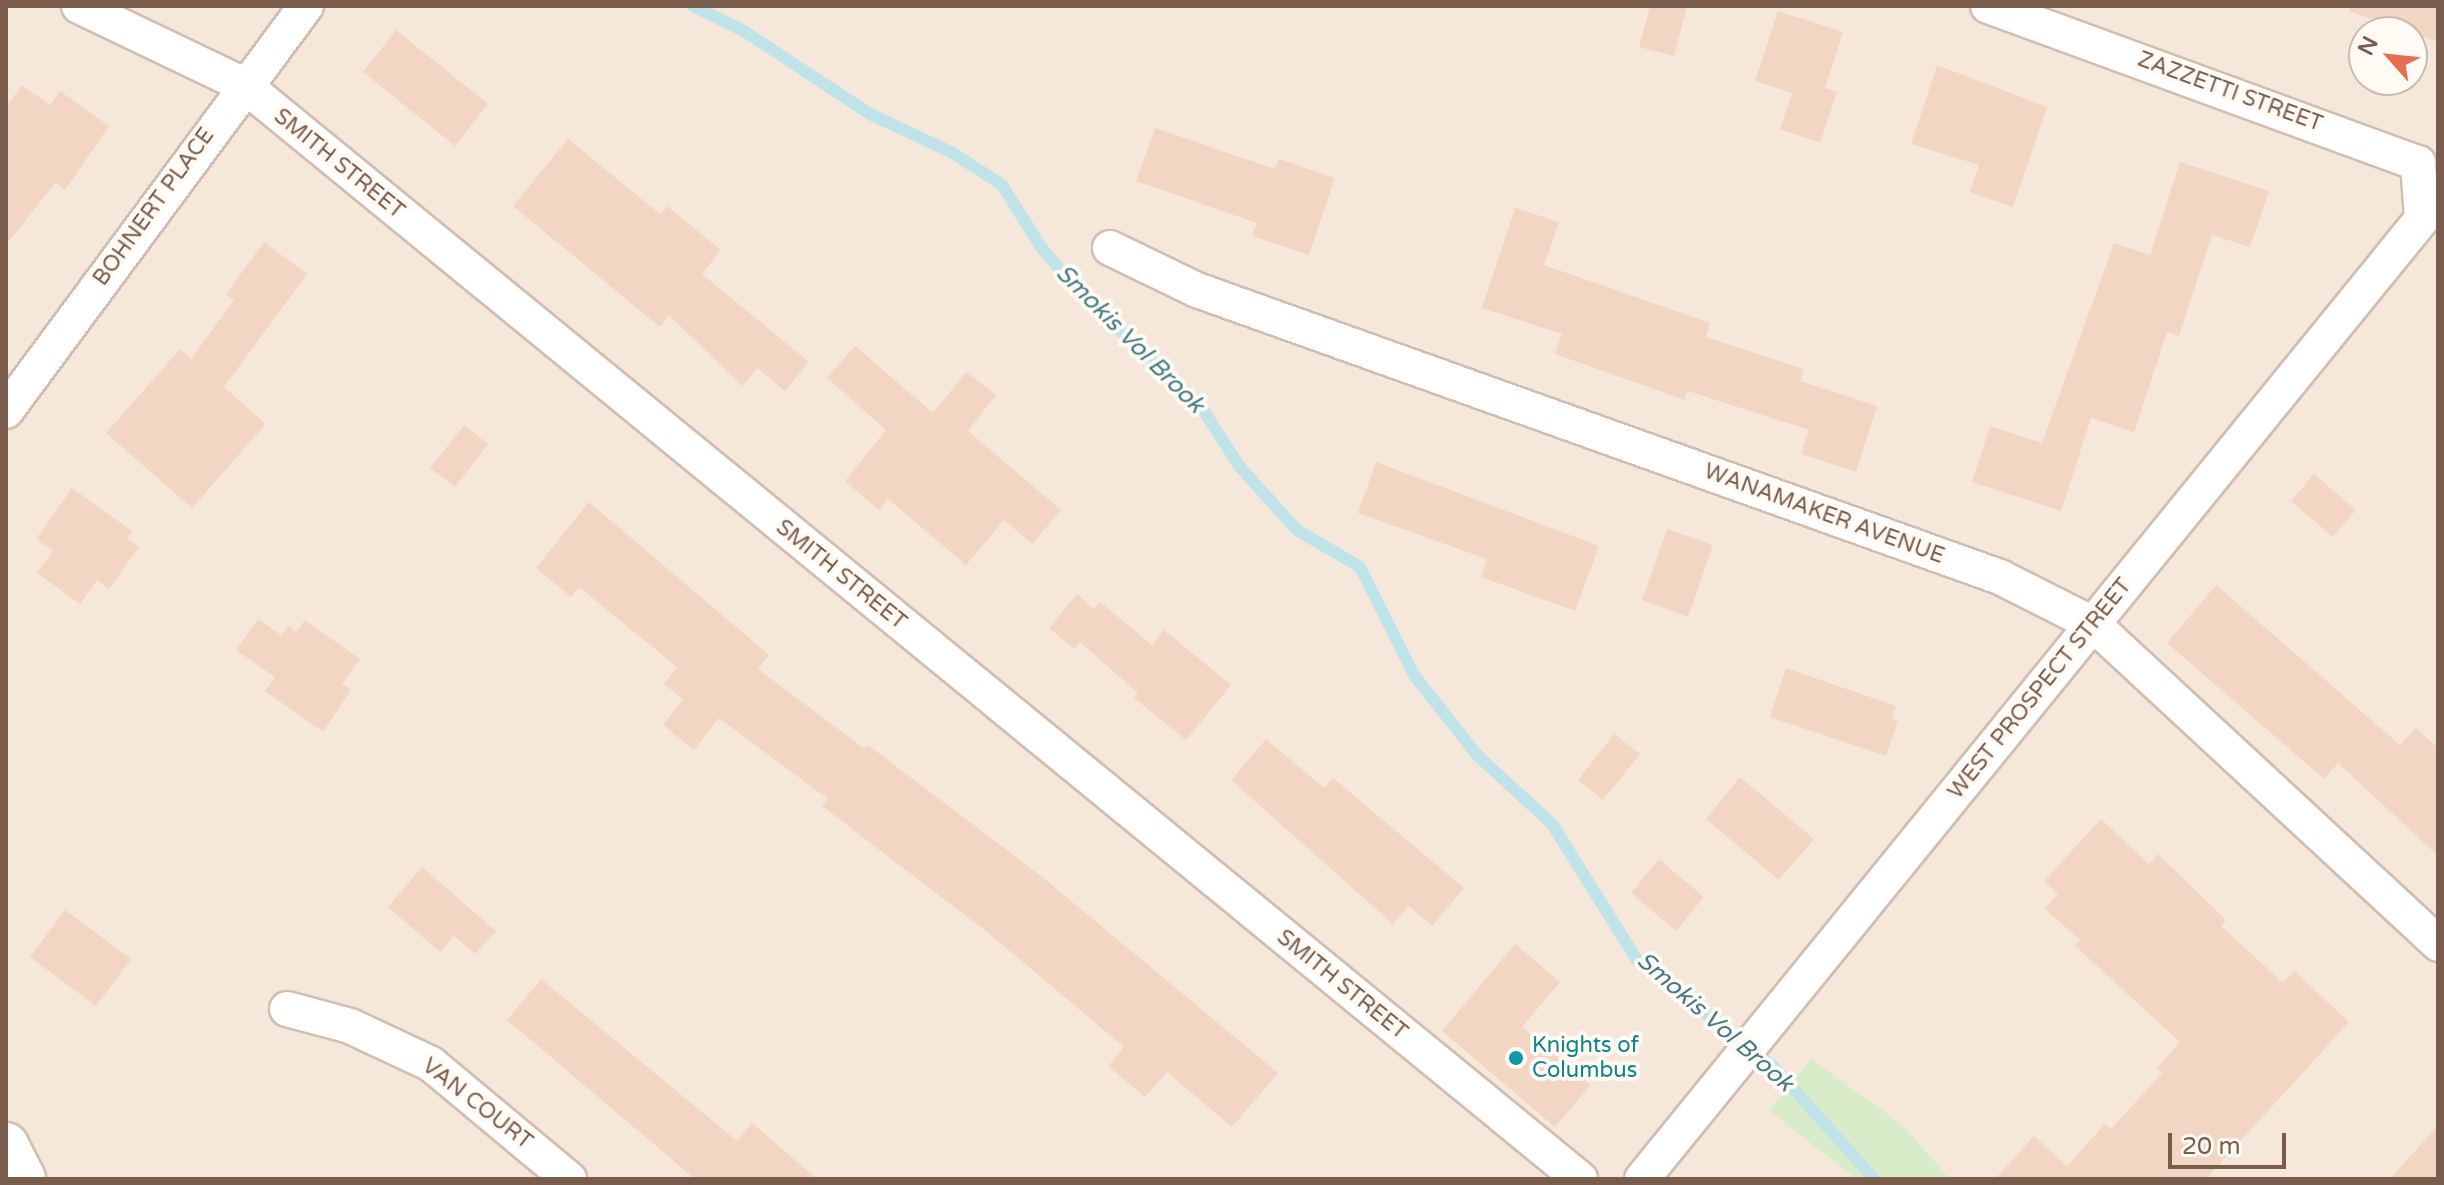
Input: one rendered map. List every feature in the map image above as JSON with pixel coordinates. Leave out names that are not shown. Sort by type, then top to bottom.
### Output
[{"type":"street","name":"SMITH STREET","points":[[79,6],[244,85],[1580,1179]]},
{"type":"street","name":"BOHNERT PLACE","points":[[6,411],[244,85],[306,6]]},
{"type":"street","name":"ZAZZETTI STREET","points":[[1988,6],[2418,163],[2433,217]]},
{"type":"street","name":"WEST PROSPECT STREET","points":[[1642,1179],[2093,624],[2433,217]]},
{"type":"street","name":"WANAMAKER AVENUE","points":[[1110,248],[1197,290],[2000,577],[2093,624],[2438,944]]},
{"type":"street","name":"VAN COURT","points":[[287,1009],[350,1026],[431,1064],[569,1179]]},
{"type":"street","points":[[6,1145],[23,1179]]},
{"type":"shaded area","points":[[6,6],[2438,6],[2438,1179],[1950,1179],[1904,1126],[1770,1110],[1856,1179],[6,1179]]},
{"type":"green space","points":[[1811,1059],[1904,1126],[1950,1179],[1856,1179],[1769,1110]]},
{"type":"building","points":[[1650,6],[1687,6],[1674,56],[1639,47]]},
{"type":"building","points":[[2350,6],[2438,6],[2438,42],[2428,39],[2428,16],[2363,16],[2349,11]]},
{"type":"building","points":[[1778,11],[1843,32],[1825,88],[1837,92],[1820,143],[1780,129],[1792,93],[1755,81]]},
{"type":"building","points":[[396,30],[488,104],[455,146],[363,72]]},
{"type":"building","points":[[1937,65],[2047,107],[2013,207],[1970,192],[1979,165],[1911,144]]},
{"type":"building","points":[[22,85],[50,105],[60,91],[109,126],[65,190],[55,183],[6,245],[6,107]]},
{"type":"building","points":[[1155,128],[1275,169],[1279,159],[1335,178],[1309,255],[1252,236],[1257,223],[1136,181]]},
{"type":"building","points":[[568,139],[660,214],[667,206],[721,250],[702,274],[809,362],[785,391],[757,368],[742,386],[669,315],[660,327],[513,206]]},
{"type":"building","points":[[2180,162],[2269,191],[2250,247],[2212,235],[2179,336],[2167,332],[2134,432],[2091,418],[2061,511],[1972,482],[1990,426],[2042,443],[2114,243],[2150,255]]},
{"type":"building","points":[[1515,208],[1559,222],[1544,265],[1710,323],[1706,337],[1804,369],[1800,381],[1877,406],[1856,472],[1801,454],[1809,430],[1688,391],[1685,400],[1555,354],[1562,334],[1482,308]]},
{"type":"building","points":[[264,242],[307,274],[224,387],[266,424],[192,508],[106,433],[180,349],[191,359],[234,300],[226,294]]},
{"type":"building","points":[[855,346],[933,413],[966,372],[996,395],[968,431],[1061,510],[1032,544],[1004,520],[966,565],[888,499],[879,510],[845,481],[886,430],[827,378]]},
{"type":"building","points":[[464,425],[488,444],[455,487],[430,468]]},
{"type":"building","points":[[1376,462],[1599,546],[1575,611],[1481,577],[1487,559],[1358,513]]},
{"type":"building","points":[[2314,474],[2356,510],[2333,537],[2291,501]]},
{"type":"building","points":[[72,488],[132,531],[127,539],[139,547],[109,589],[97,580],[80,604],[37,573],[53,551],[36,539]]},
{"type":"building","points":[[589,502],[769,655],[758,669],[865,749],[868,745],[1041,876],[1278,1073],[1232,1127],[1167,1072],[1145,1097],[1108,1066],[1124,1047],[987,932],[822,806],[828,799],[719,718],[694,750],[663,725],[683,699],[664,684],[677,667],[579,587],[571,597],[536,568]]},
{"type":"building","points":[[1667,529],[1713,545],[1688,617],[1642,600]]},
{"type":"building","points":[[2216,585],[2400,745],[2416,728],[2438,748],[2438,856],[2338,763],[2324,779],[2167,643]]},
{"type":"building","points":[[1077,594],[1094,609],[1100,602],[1152,645],[1164,630],[1231,685],[1186,740],[1134,698],[1138,693],[1080,642],[1074,649],[1049,628]]},
{"type":"building","points":[[258,619],[281,635],[288,626],[296,632],[305,620],[360,659],[342,684],[351,690],[323,732],[265,691],[275,677],[236,650]]},
{"type":"building","points":[[1786,668],[1896,706],[1892,719],[1898,721],[1886,756],[1770,717]]},
{"type":"building","points":[[1614,734],[1640,754],[1603,800],[1578,780]]},
{"type":"building","points":[[1266,739],[1324,788],[1333,778],[1464,888],[1432,926],[1409,906],[1393,924],[1231,780]]},
{"type":"building","points":[[1740,777],[1814,839],[1779,880],[1706,819]]},
{"type":"building","points":[[2101,819],[2149,864],[2158,854],[2226,920],[2221,926],[2283,983],[2294,971],[2349,1022],[2206,1179],[1995,1179],[2034,1136],[2067,1166],[2105,1124],[2111,1129],[2162,1073],[2157,1068],[2180,1042],[2075,946],[2080,940],[2045,909],[2058,894],[2044,881]]},
{"type":"building","points":[[1659,859],[1704,897],[1676,931],[1631,893]]},
{"type":"building","points":[[422,867],[496,931],[475,954],[454,936],[440,952],[388,907]]},
{"type":"building","points":[[65,910],[131,959],[96,1006],[30,957]]},
{"type":"building","name":"Knights of Columbus","points":[[1515,944],[1560,982],[1522,1027],[1591,1085],[1555,1127],[1442,1031]]},
{"type":"building","points":[[541,979],[737,1141],[752,1123],[817,1179],[695,1179],[507,1020]]},
{"type":"building","points":[[2438,1125],[2438,1179],[2390,1179]]},
{"type":"waterway","name":"Smokis Vol Brook","points":[[693,6],[744,31],[870,114],[953,153],[1002,185],[1041,247],[1076,289],[1200,405],[1240,467],[1297,530],[1360,567],[1414,675],[1477,755],[1552,824],[1637,960],[1773,1066],[1874,1179]]},
{"type":"place","name":"Knights of Columbus","points":[[1516,1058]]}]
